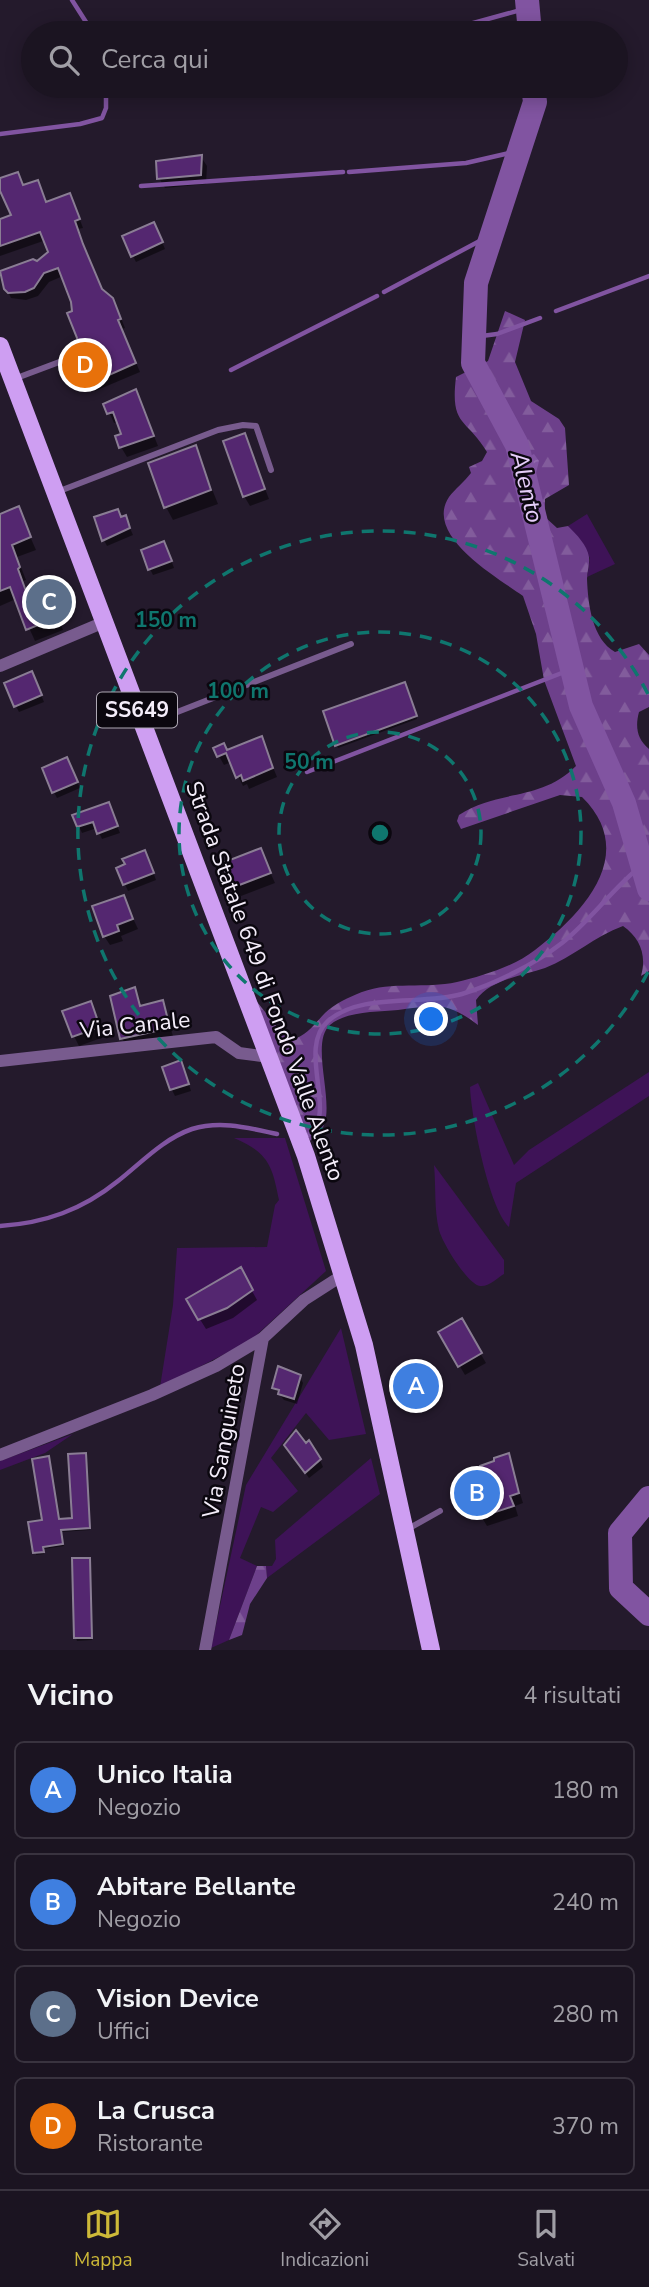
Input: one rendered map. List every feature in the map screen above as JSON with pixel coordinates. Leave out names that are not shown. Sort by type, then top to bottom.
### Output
[{"type":"main road","name":"Strada Statale 649 di Fondo Valle Alento","points":[[0,346],[102,623],[306,1156],[364,1345],[431,1650]]},
{"type":"street","points":[[0,666],[102,623]]},
{"type":"street","name":"Via Canale","points":[[0,1061],[216,1037],[239,1053],[269,1057]]},
{"type":"street","name":"Via Sanguineto","points":[[205,1650],[263,1338],[304,1300],[343,1275]]},
{"type":"street","points":[[0,1455],[152,1395],[216,1366],[263,1338]]},
{"type":"lane","points":[[13,380],[62,361]]},
{"type":"lane","points":[[54,492],[218,430],[243,425],[256,426],[271,470]]},
{"type":"lane","points":[[143,725],[351,643]]},
{"type":"lane","points":[[405,1531],[440,1511]]},
{"type":"shaded area","points":[[587,514],[615,564],[587,577],[590,558],[568,526]]},
{"type":"shaded area","points":[[649,1072],[649,1096],[516,1183],[509,1227],[502,1217],[488,1182],[470,1087],[478,1083],[514,1165],[529,1150]]},
{"type":"shaded area","points":[[234,1138],[285,1138],[326,1271],[250,1341],[160,1387],[173,1305],[177,1248],[267,1247],[275,1205],[279,1200],[274,1177],[267,1161],[261,1155]]},
{"type":"shaded area","points":[[434,1165],[504,1260],[504,1274],[490,1284],[475,1284],[456,1262],[441,1236],[436,1214]]},
{"type":"shaded area","points":[[341,1328],[366,1434],[329,1440],[306,1413],[271,1458],[298,1491],[273,1512],[261,1507],[240,1558],[257,1566],[229,1640],[211,1648],[246,1485]]},
{"type":"shaded area","points":[[73,1434],[45,1453],[0,1470],[0,1461]]},
{"type":"shaded area","points":[[371,1458],[380,1494],[267,1578],[266,1566],[272,1566],[276,1559],[275,1540]]},
{"type":"green space","points":[[505,311],[525,320],[515,362],[531,401],[559,419],[565,428],[569,485],[545,499],[545,517],[557,528],[568,526],[586,548],[589,560],[587,579],[590,610],[601,639],[615,652],[639,644],[649,655],[649,707],[639,712],[637,723],[640,737],[649,749],[649,971],[641,976],[641,948],[634,936],[623,926],[545,968],[490,987],[476,1000],[478,1025],[449,1008],[431,1006],[362,1013],[337,1020],[324,1033],[322,1044],[326,1101],[324,1125],[310,1141],[250,993],[277,1027],[297,1038],[333,1007],[362,992],[385,987],[445,984],[498,970],[527,956],[571,918],[598,881],[605,860],[606,839],[598,818],[582,797],[560,795],[461,829],[457,821],[459,815],[474,807],[548,785],[576,766],[544,680],[536,634],[523,596],[468,555],[446,527],[444,512],[449,497],[471,473],[469,467],[482,461],[487,452],[458,413],[455,405],[456,377],[488,361]]},
{"type":"green space","points":[[257,1566],[266,1566],[267,1578],[250,1604],[242,1635],[229,1640]]},
{"type":"water","points":[[534,454],[539,461],[535,477],[529,481],[525,480],[518,471],[519,461]]},
{"type":"building","points":[[202,155],[201,175],[157,179],[156,161]]},
{"type":"building","points":[[18,172],[23,185],[38,180],[46,202],[70,193],[80,219],[75,221],[83,244],[102,289],[113,298],[121,319],[118,320],[136,363],[89,384],[77,355],[83,353],[67,313],[72,311],[71,302],[58,268],[44,273],[34,288],[25,292],[8,293],[4,289],[0,271],[33,259],[37,261],[48,252],[40,232],[0,246],[0,219],[11,215],[0,191],[0,178]]},
{"type":"building","points":[[154,222],[163,242],[131,257],[122,236]]},
{"type":"building","points":[[136,389],[154,436],[119,448],[115,436],[121,434],[113,412],[107,414],[103,404]]},
{"type":"building","points":[[245,433],[265,489],[243,497],[223,441]]},
{"type":"building","points":[[196,445],[211,490],[164,508],[148,463]]},
{"type":"building","points":[[19,506],[31,537],[12,545],[20,567],[18,569],[27,594],[46,587],[58,617],[26,630],[10,587],[0,591],[0,514]]},
{"type":"building","points":[[118,509],[121,517],[126,515],[130,528],[102,541],[94,517]]},
{"type":"building","points":[[164,541],[172,561],[148,570],[141,550]]},
{"type":"building","points":[[32,671],[42,695],[14,707],[4,683]]},
{"type":"building","points":[[405,682],[417,716],[335,746],[323,711]]},
{"type":"building","points":[[262,736],[273,768],[243,781],[241,775],[236,778],[226,753],[217,757],[213,748],[224,743],[227,750]]},
{"type":"building","points":[[67,757],[78,782],[52,793],[42,768]]},
{"type":"building","points":[[109,802],[118,826],[97,834],[93,822],[77,827],[72,815]]},
{"type":"building","points":[[261,848],[271,873],[234,887],[230,884],[222,863]]},
{"type":"building","points":[[145,850],[154,873],[123,885],[116,868],[125,864],[122,859]]},
{"type":"building","points":[[124,895],[133,919],[117,925],[119,931],[103,937],[92,906]]},
{"type":"building","points":[[135,987],[140,1006],[163,1000],[170,1028],[120,1039],[110,996]]},
{"type":"building","points":[[91,1001],[100,1027],[72,1037],[62,1011]]},
{"type":"building","points":[[181,1060],[189,1084],[170,1090],[162,1067]]},
{"type":"building","points":[[241,1267],[253,1290],[227,1308],[198,1320],[186,1299]]},
{"type":"building","points":[[462,1318],[482,1353],[458,1367],[438,1332]]},
{"type":"building","points":[[278,1366],[301,1375],[294,1399],[278,1394],[279,1390],[272,1388]]},
{"type":"building","points":[[296,1430],[306,1443],[309,1440],[321,1459],[305,1473],[284,1445]]},
{"type":"building","points":[[86,1453],[90,1528],[61,1530],[63,1544],[43,1547],[44,1552],[33,1553],[28,1522],[42,1520],[32,1459],[49,1456],[59,1519],[72,1518],[68,1454]]},
{"type":"building","points":[[509,1453],[519,1493],[510,1496],[514,1506],[480,1517],[470,1474],[481,1470],[480,1466],[494,1461],[494,1458]]},
{"type":"building","points":[[72,1558],[90,1558],[92,1638],[74,1638]]},
{"type":"waterway","points":[[72,0],[85,21]]},
{"type":"waterway","name":"Alento","points":[[527,0],[529,21]]},
{"type":"waterway","points":[[481,21],[528,8]]},
{"type":"waterway","points":[[0,134],[80,124],[102,118],[106,98]]},
{"type":"waterway","name":"Alento","points":[[534,98],[476,283],[473,363],[517,445],[581,706],[624,803],[649,889]]},
{"type":"waterway","points":[[349,172],[466,163],[518,151]]},
{"type":"waterway","points":[[141,186],[343,172]]},
{"type":"waterway","points":[[384,292],[489,236]]},
{"type":"waterway","points":[[556,311],[649,276]]},
{"type":"waterway","points":[[231,370],[377,296]]},
{"type":"waterway","points":[[474,337],[497,334],[540,318]]},
{"type":"waterway","points":[[307,772],[572,669]]},
{"type":"waterway","points":[[308,1135],[316,1126],[320,1113],[316,1048],[319,1033],[328,1021],[357,1006],[462,994],[514,973],[562,943],[642,865]]},
{"type":"waterway","points":[[0,1226],[48,1218],[91,1200],[162,1145],[192,1129],[224,1125],[277,1134]]},
{"type":"waterway","name":"Alento","points":[[649,1498],[620,1533],[621,1588],[649,1614]]},
{"type":"place","name":"La Crusca","points":[[85,365]]},
{"type":"place","name":"Vision Device","points":[[49,602]]},
{"type":"place","name":"Unico Italia","points":[[416,1386]]},
{"type":"place","name":"Abitare Bellante","points":[[477,1493]]}]
